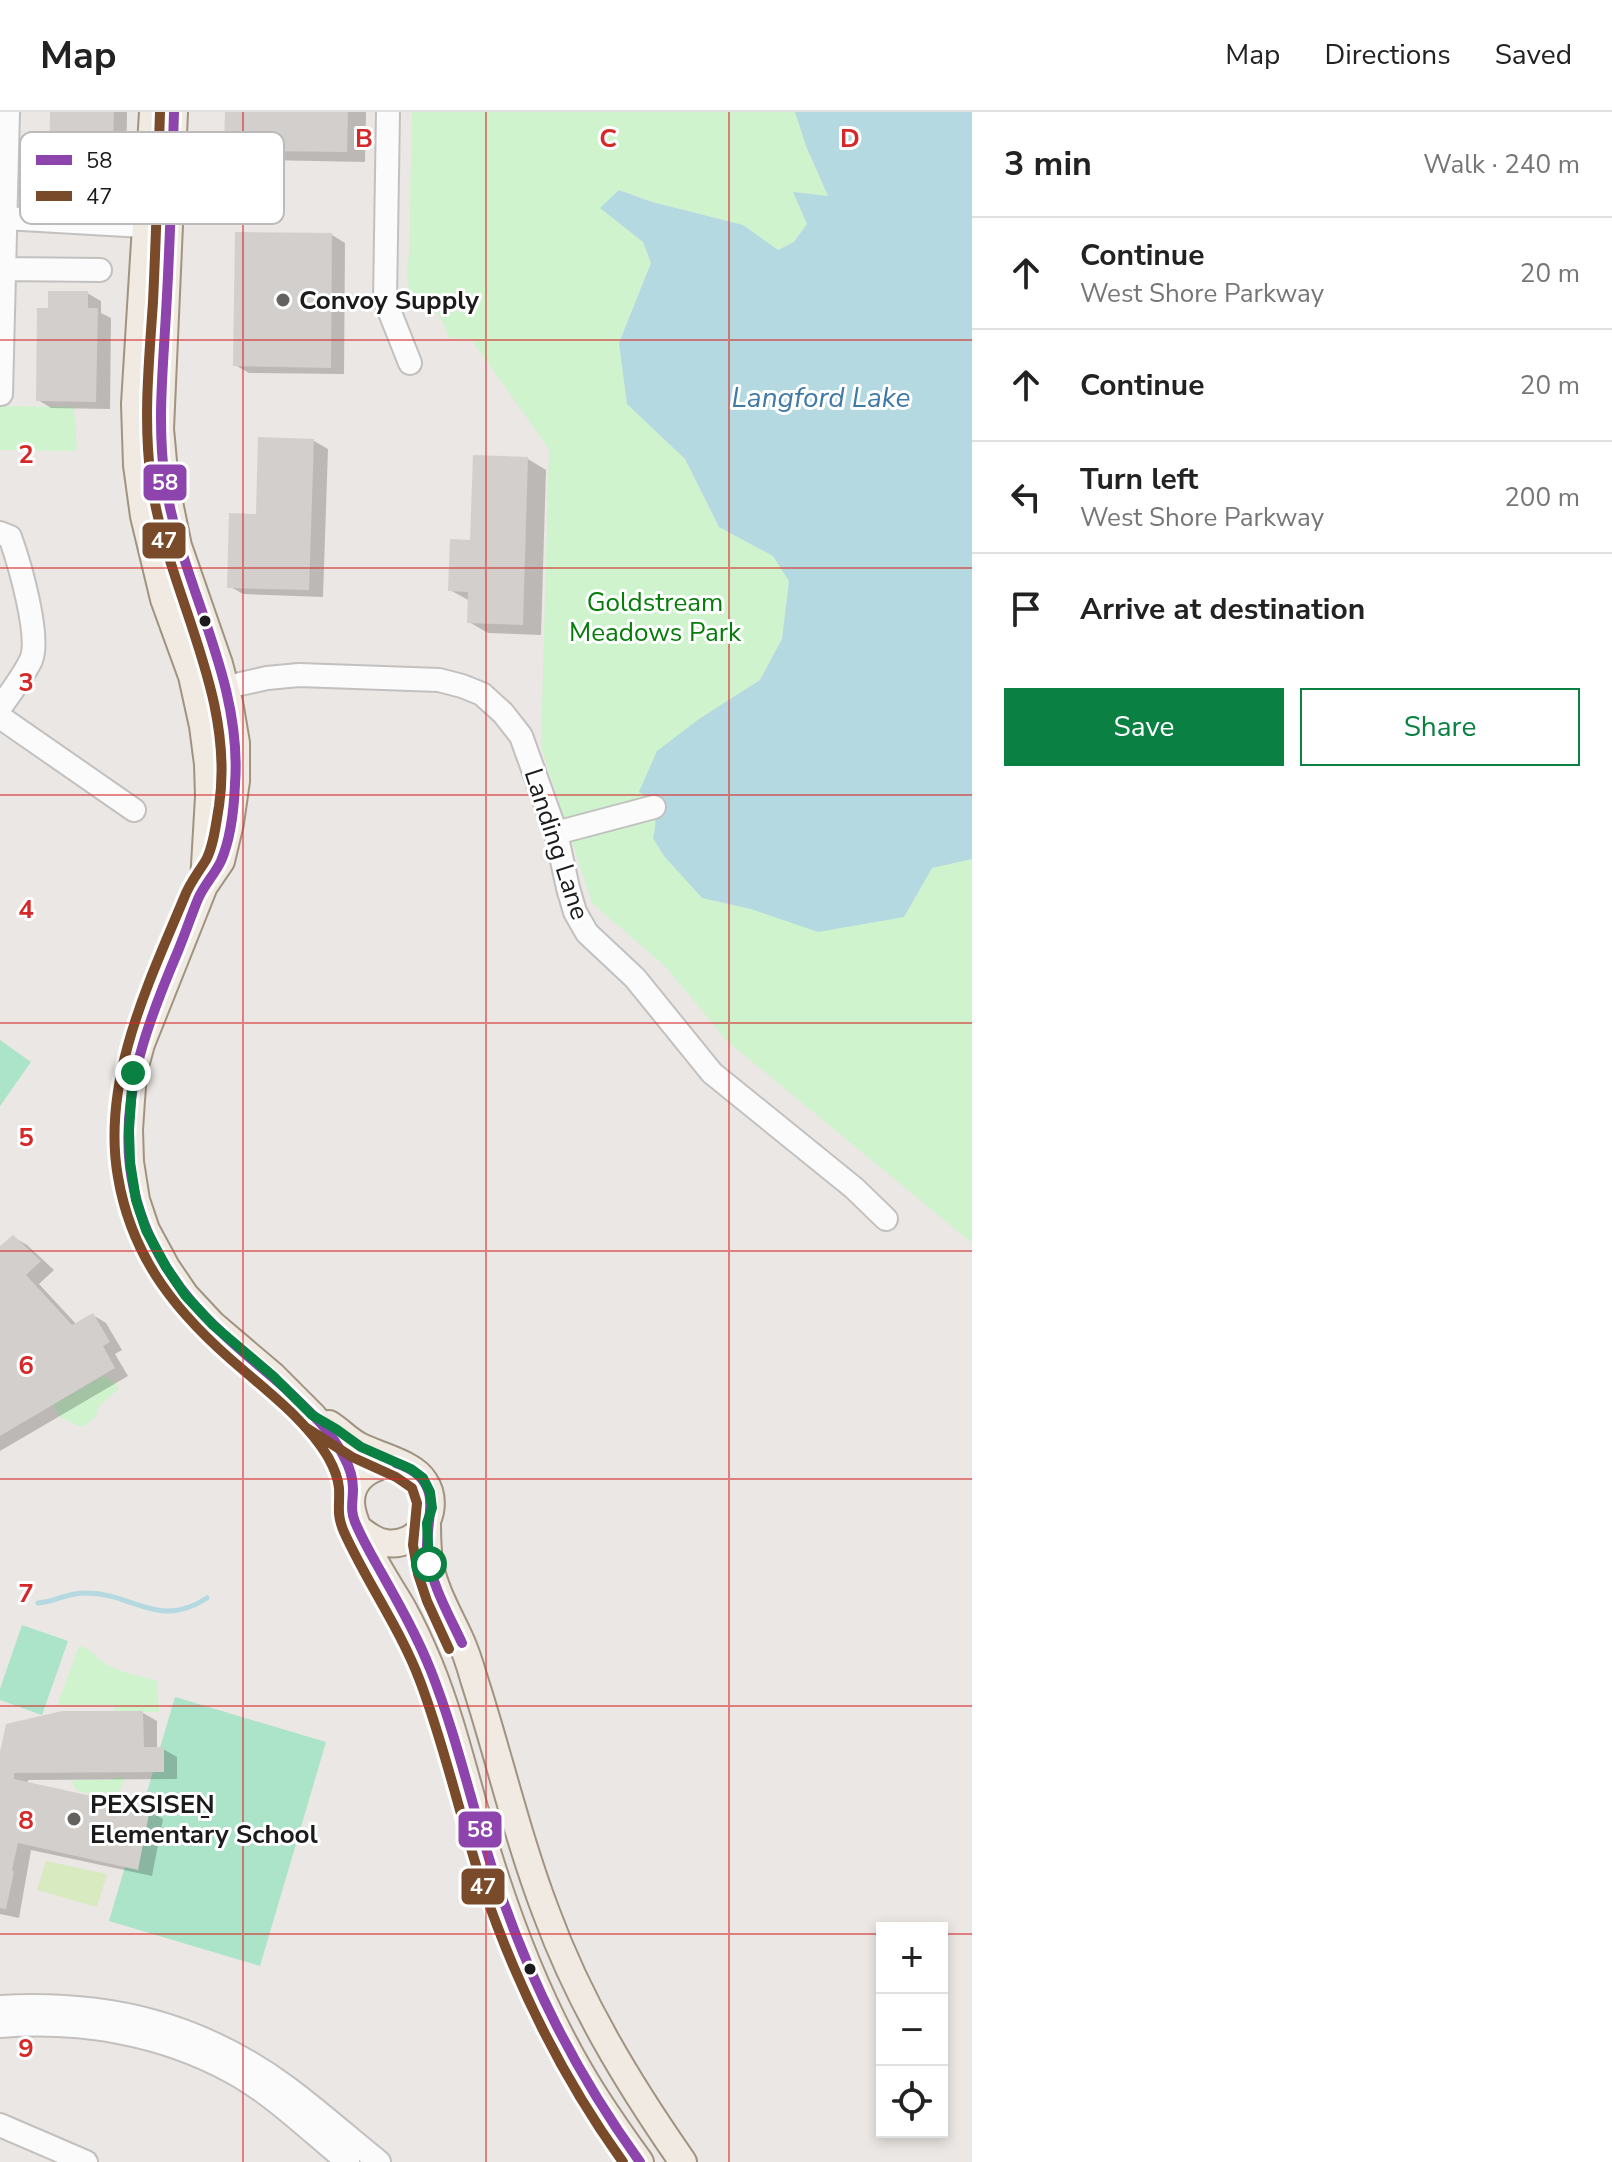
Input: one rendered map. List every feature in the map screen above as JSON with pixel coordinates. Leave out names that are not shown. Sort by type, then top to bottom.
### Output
[{"type":"main road","points":[[153,112],[154,132]]},
{"type":"main road","points":[[171,132],[174,112]]},
{"type":"main road","points":[[159,224],[160,429],[165,483],[178,546],[225,688],[236,743],[236,781],[221,861],[204,886],[150,1020],[133,1073],[130,1162],[136,1200],[146,1230],[185,1295],[213,1325],[273,1376],[312,1415],[339,1447],[346,1460],[353,1488]]},
{"type":"main road","points":[[159,224],[135,404],[137,465],[144,516],[164,599],[192,676],[203,726],[209,797],[204,886]]},
{"type":"main road","points":[[312,1415],[361,1447],[411,1469],[423,1478],[430,1492],[432,1508],[427,1523],[429,1564],[472,1673],[546,1913],[594,2022],[683,2162]]},
{"type":"main road","points":[[396,1463],[380,1464],[365,1472],[353,1488],[350,1499],[352,1515],[415,1633],[430,1668],[489,1857],[528,1965],[553,2022],[579,2071],[640,2162]]},
{"type":"main road","points":[[359,1529],[371,1539],[386,1544],[402,1542],[417,1535],[427,1523]]},
{"type":"main road","points":[[618,2132],[626,2162]]},
{"type":"street","points":[[1,394],[8,112]]},
{"type":"street","points":[[388,112],[385,300],[410,363]]},
{"type":"street","points":[[5,218],[20,219]]},
{"type":"street","points":[[108,224],[159,227]]},
{"type":"street","points":[[4,269],[100,270]]},
{"type":"street","points":[[0,533],[10,537],[17,557],[34,636],[32,658],[0,708]]},
{"type":"street","name":"Landing Lane","points":[[196,694],[267,678],[299,675],[439,680],[482,694],[503,713],[521,736],[556,833],[575,912],[587,933],[635,978],[712,1073],[854,1188],[886,1219]]},
{"type":"street","points":[[0,717],[134,810]]},
{"type":"street","points":[[556,833],[654,807]]},
{"type":"street","points":[[0,2007],[68,2006],[129,2014],[208,2040],[288,2088],[379,2162]]},
{"type":"street","points":[[0,2026],[61,2024],[102,2028],[150,2039],[196,2055],[234,2073],[270,2098],[348,2162]]},
{"type":"street","points":[[0,2125],[60,2157],[86,2162]]},
{"type":"green space","name":"Goldstream Meadows Park","points":[[412,112],[795,112],[828,196],[794,242],[778,250],[743,225],[652,202],[620,190],[601,208],[643,242],[651,263],[619,343],[627,404],[685,459],[719,527],[773,556],[789,581],[782,639],[760,680],[699,719],[650,798],[657,820],[653,838],[664,856],[702,898],[751,909],[904,917],[932,868],[972,859],[972,1243],[727,1041],[666,967],[592,903],[541,747],[549,449],[471,339],[449,338],[438,315],[409,290]]},
{"type":"green space","points":[[0,406],[74,407],[77,451],[0,450]]},
{"type":"green space","points":[[0,1040],[31,1062],[0,1106]]},
{"type":"green space","points":[[103,1376],[117,1384],[118,1389],[98,1407],[96,1416],[84,1426],[60,1417],[54,1404]]},
{"type":"green space","points":[[22,1625],[68,1641],[42,1715],[0,1700],[0,1689]]},
{"type":"green space","points":[[79,1646],[112,1667],[157,1681],[159,1712],[115,1712],[114,1705],[57,1706]]},
{"type":"green space","points":[[175,1697],[326,1742],[260,1966],[109,1921]]},
{"type":"green space","points":[[125,1777],[116,1801],[76,1790],[72,1780],[109,1780]]},
{"type":"green space","points":[[46,1861],[107,1874],[97,1907],[37,1890]]},
{"type":"water","name":"Langford Lake","points":[[795,112],[972,112],[972,859],[932,868],[904,917],[818,932],[751,909],[702,898],[664,856],[653,838],[655,814],[652,804],[650,798],[639,792],[657,751],[699,719],[760,680],[782,639],[789,581],[773,556],[719,527],[685,459],[627,404],[619,343],[651,263],[643,242],[600,208],[619,190],[652,202],[743,225],[778,250],[794,242],[807,224],[793,192],[828,196]]},
{"type":"building","points":[[50,112],[114,112],[113,132],[50,132]]},
{"type":"building","points":[[225,112],[348,112],[347,152],[284,151],[284,132],[224,132]]},
{"type":"building","name":"Convoy Supply","points":[[235,232],[332,233],[331,368],[233,366]]},
{"type":"building","points":[[48,291],[88,291],[88,308],[98,308],[96,402],[36,401],[37,308],[48,308]]},
{"type":"building","points":[[258,437],[314,439],[309,590],[227,588],[229,513],[256,514]]},
{"type":"building","points":[[473,455],[528,457],[523,625],[467,623],[468,592],[448,591],[450,539],[470,540]]},
{"type":"building","points":[[13,1235],[41,1261],[26,1275],[72,1325],[93,1313],[110,1342],[103,1346],[115,1368],[0,1436],[0,1246]]},
{"type":"building","name":"PEXSISEṈ Elementary School","points":[[62,1711],[143,1711],[144,1747],[164,1747],[164,1772],[14,1773],[14,1779],[150,1809],[138,1870],[18,1843],[6,1909],[0,1908],[0,1752],[6,1724]]},
{"type":"waterway","points":[[38,1603],[86,1593],[118,1598],[146,1608],[174,1611],[207,1598]]},
{"type":"transit line","name":"47","points":[[159,132],[160,112]]},
{"type":"transit line","name":"58","points":[[173,132],[174,112]]},
{"type":"transit line","name":"47","points":[[156,224],[147,436],[151,480],[170,562],[209,682],[218,723],[222,764],[219,806],[211,848],[186,893],[156,965],[131,1034],[122,1070],[114,1141],[125,1207],[134,1235],[147,1260],[179,1307],[219,1349],[299,1421],[330,1460],[338,1484],[342,1526],[420,1681],[482,1884],[510,1958],[560,2063],[623,2162]]},
{"type":"transit line","name":"58","points":[[170,224],[161,397],[165,481],[183,556],[230,706],[235,745],[235,784],[224,852],[219,866],[198,899],[157,1003],[140,1056],[128,1139],[134,1191],[149,1235],[186,1295],[227,1338],[310,1412],[344,1457],[352,1481],[355,1522],[408,1620],[431,1671],[494,1874],[522,1951],[574,2059],[640,2162]]},
{"type":"transit line","name":"47","points":[[305,1427],[352,1457],[396,1477],[412,1488],[417,1503],[413,1545],[418,1574],[449,1649]]},
{"type":"transit line","name":"58","points":[[396,1463],[415,1473],[428,1490],[429,1563],[462,1643]]},
{"type":"place","name":"Convoy Supply","points":[[283,300]]},
{"type":"place","name":"PEXSISEṈ Elementary School","points":[[74,1819]]},
{"type":"route","points":[[133,1073],[129,1130],[136,1200],[146,1230],[166,1267],[185,1295],[213,1325],[273,1376],[312,1415],[361,1447],[411,1469],[423,1478],[430,1492],[432,1508],[427,1523],[429,1564]]}]
